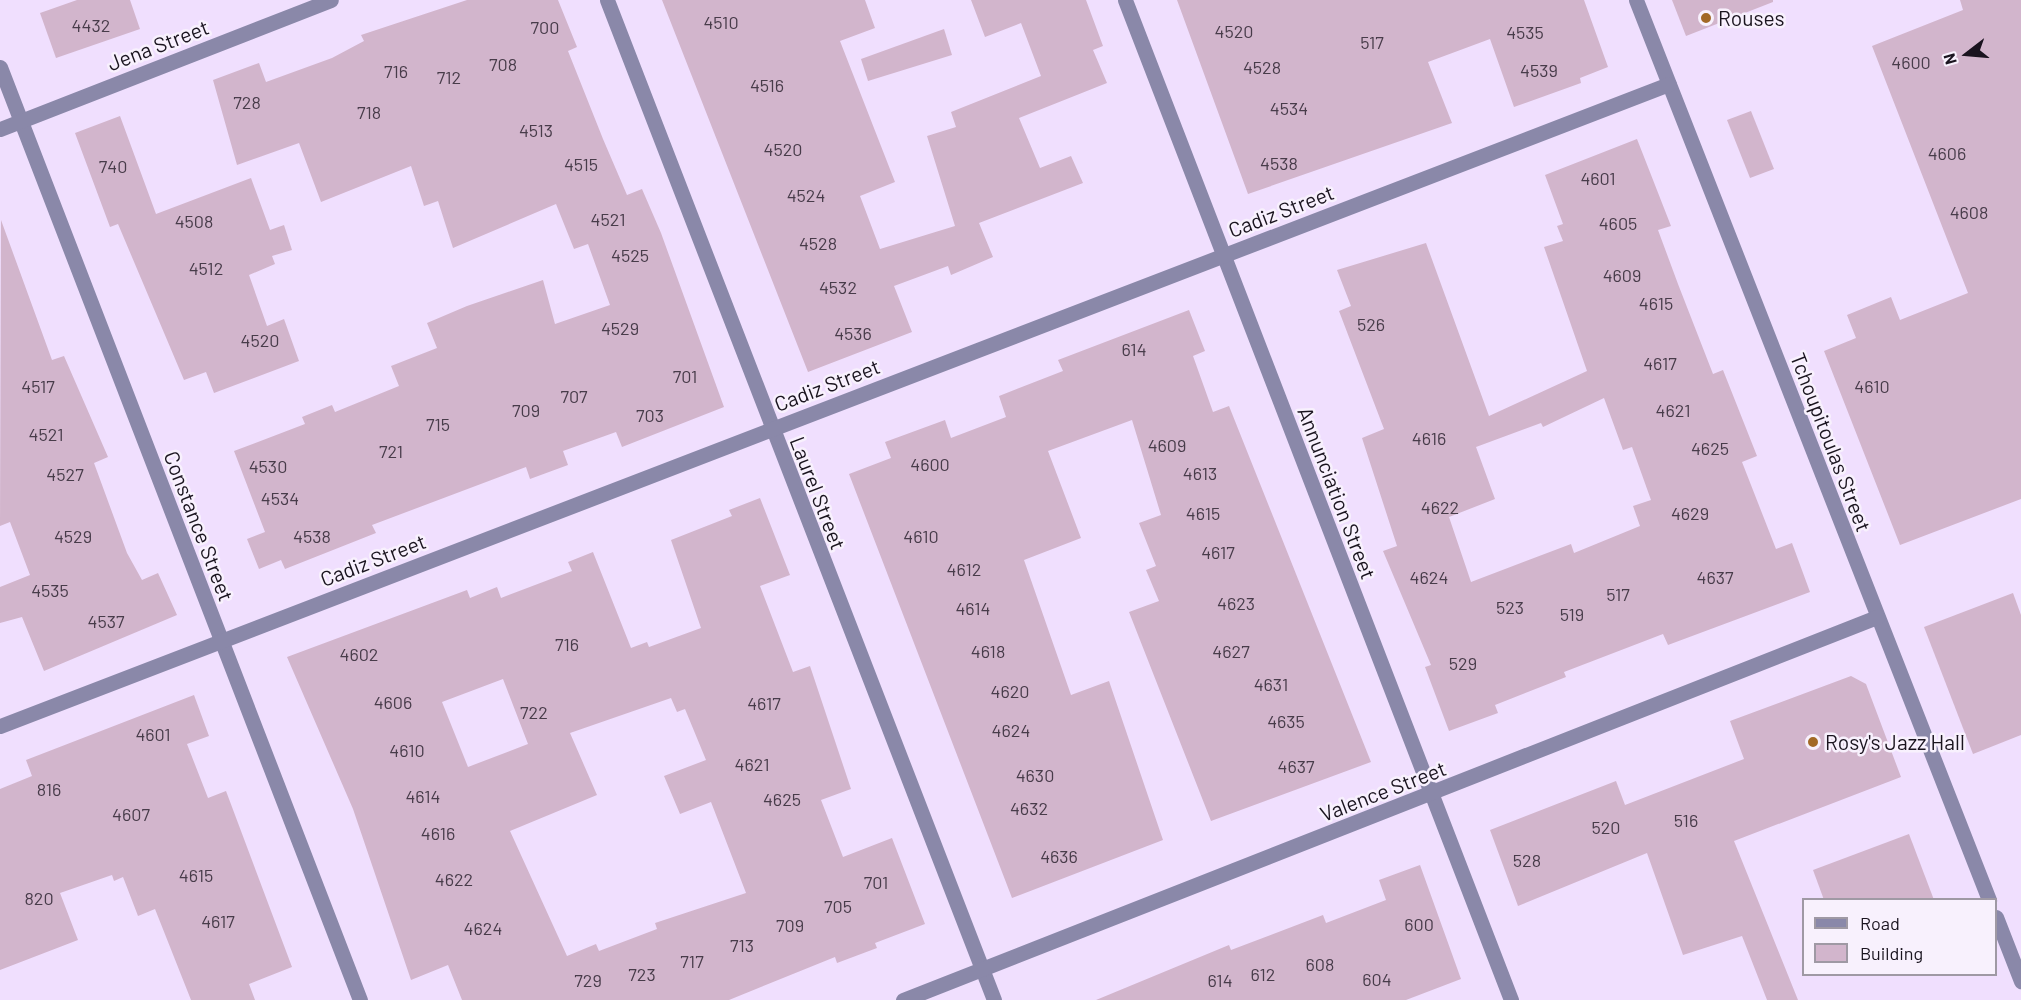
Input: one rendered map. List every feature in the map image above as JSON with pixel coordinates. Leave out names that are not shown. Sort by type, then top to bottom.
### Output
[{"type":"street","name":"Jena Street","points":[[0,129],[331,0]]},
{"type":"street","name":"Laurel Street","points":[[607,0],[770,429],[994,1000]]},
{"type":"street","name":"Annunciation Street","points":[[1125,0],[1222,256],[1512,1000]]},
{"type":"street","name":"Tchoupitoulas Street","points":[[1636,0],[1988,898]]},
{"type":"street","name":"Constance Street","points":[[0,67],[360,1000]]},
{"type":"street","name":"Cadiz Street","points":[[0,726],[1669,84]]},
{"type":"street","name":"Valence Street","points":[[903,1000],[1433,794],[1877,617]]},
{"type":"street","points":[[1997,922],[2021,981]]},
{"type":"building","points":[[77,0],[130,0],[140,29],[56,58],[40,13]]},
{"type":"building","points":[[467,0],[558,0],[577,47],[568,51],[603,139],[627,195],[642,189],[661,233],[724,407],[622,447],[616,432],[563,451],[568,465],[530,479],[526,467],[372,525],[376,533],[285,569],[281,560],[259,569],[247,539],[265,532],[234,451],[305,424],[302,417],[332,405],[335,412],[399,386],[391,366],[437,348],[427,323],[467,306],[543,280],[555,324],[610,305],[588,244],[574,249],[556,204],[453,248],[438,201],[424,206],[411,166],[321,202],[299,143],[237,165],[213,80],[259,63],[266,82],[332,58],[364,41],[361,35]]},
{"type":"building","points":[[662,0],[865,0],[875,28],[840,41],[895,182],[860,196],[880,249],[955,226],[927,136],[956,127],[951,112],[1041,76],[1021,23],[985,37],[971,0],[1086,0],[1103,46],[1093,50],[1107,83],[1019,118],[1040,168],[1071,156],[1083,183],[979,223],[993,257],[951,275],[948,266],[894,286],[912,332],[808,372]]},
{"type":"building","points":[[1177,0],[1584,0],[1608,67],[1580,78],[1581,83],[1514,107],[1490,39],[1428,62],[1452,123],[1248,194]]},
{"type":"building","name":"Rouses","points":[[1672,0],[1773,0],[1773,2],[1686,36]]},
{"type":"building","points":[[1960,0],[2021,0],[2021,499],[1900,545],[1824,351],[1856,338],[1847,315],[1891,297],[1900,320],[1968,293],[1872,46],[1963,10]]},
{"type":"building","points":[[944,29],[952,55],[868,81],[861,59]]},
{"type":"building","points":[[1751,111],[1774,169],[1750,178],[1727,120]]},
{"type":"building","points":[[120,116],[156,214],[251,178],[270,230],[284,225],[292,250],[272,256],[275,264],[249,275],[267,326],[284,319],[299,361],[214,393],[206,372],[184,380],[118,224],[110,227],[75,133]]},
{"type":"building","points":[[1637,139],[1671,226],[1658,230],[1678,284],[1713,374],[1723,370],[1757,456],[1742,462],[1776,549],[1792,543],[1810,592],[1668,645],[1663,634],[1564,672],[1566,677],[1495,705],[1498,713],[1449,731],[1425,667],[1431,665],[1383,551],[1397,546],[1362,438],[1384,429],[1339,311],[1351,306],[1337,270],[1426,243],[1489,416],[1587,371],[1544,247],[1563,241],[1557,226],[1563,224],[1545,175]],"holes":[[[1604,398],[1623,450],[1632,447],[1651,500],[1633,506],[1640,526],[1574,553],[1571,544],[1471,582],[1449,517],[1495,499],[1476,447],[1541,423],[1543,427]]]},
{"type":"building","points":[[1,220],[52,360],[64,356],[108,457],[94,463],[127,553],[142,580],[158,573],[177,615],[44,671],[22,617],[0,623],[0,587],[30,575],[10,522],[0,526]]},
{"type":"building","points":[[1189,310],[1205,351],[1193,356],[1213,412],[1229,406],[1371,762],[1211,821],[1129,612],[1159,601],[1146,570],[1156,566],[1139,523],[1161,515],[1132,420],[1048,451],[1081,538],[1024,560],[1071,695],[1109,681],[1163,840],[1012,898],[849,474],[891,458],[885,442],[945,420],[951,438],[1006,417],[999,396],[1063,371],[1058,360]]},
{"type":"building","points":[[760,498],[790,575],[760,586],[793,672],[810,666],[851,789],[821,800],[843,857],[892,838],[925,924],[875,943],[877,948],[837,963],[835,957],[729,1000],[462,1000],[448,965],[411,980],[353,809],[287,657],[467,590],[470,598],[497,587],[501,598],[572,571],[568,562],[593,552],[631,648],[647,642],[649,647],[701,628],[671,540],[732,516],[729,510]],"holes":[[[503,679],[528,744],[468,767],[442,702]],[[671,698],[677,712],[685,709],[706,760],[664,776],[680,814],[711,802],[746,893],[655,923],[657,929],[599,951],[596,944],[567,956],[510,831],[597,795],[570,733]]]},
{"type":"building","points":[[2013,593],[2021,615],[2021,735],[1973,754],[1924,627]]},
{"type":"building","points":[[1851,676],[1866,684],[1901,777],[1734,841],[1798,1000],[1767,1000],[1742,936],[1683,955],[1647,853],[1518,906],[1490,830],[1616,781],[1625,805],[1744,759],[1730,721]]},
{"type":"building","points":[[194,695],[209,736],[187,744],[208,798],[226,791],[292,967],[249,984],[255,1000],[191,1000],[155,909],[138,916],[123,877],[114,881],[112,875],[60,893],[78,940],[0,970],[0,789],[32,776],[26,760]]},
{"type":"building","points":[[1909,834],[1933,898],[1823,898],[1813,870]]},
{"type":"building","points":[[1420,865],[1461,979],[1406,1000],[1096,1000],[1229,945],[1231,950],[1323,915],[1326,923],[1386,900],[1379,880]]},
{"type":"place","name":"Rouses","points":[[1706,18]]},
{"type":"place","name":"Rosy's Jazz Hall","points":[[1813,742]]}]
